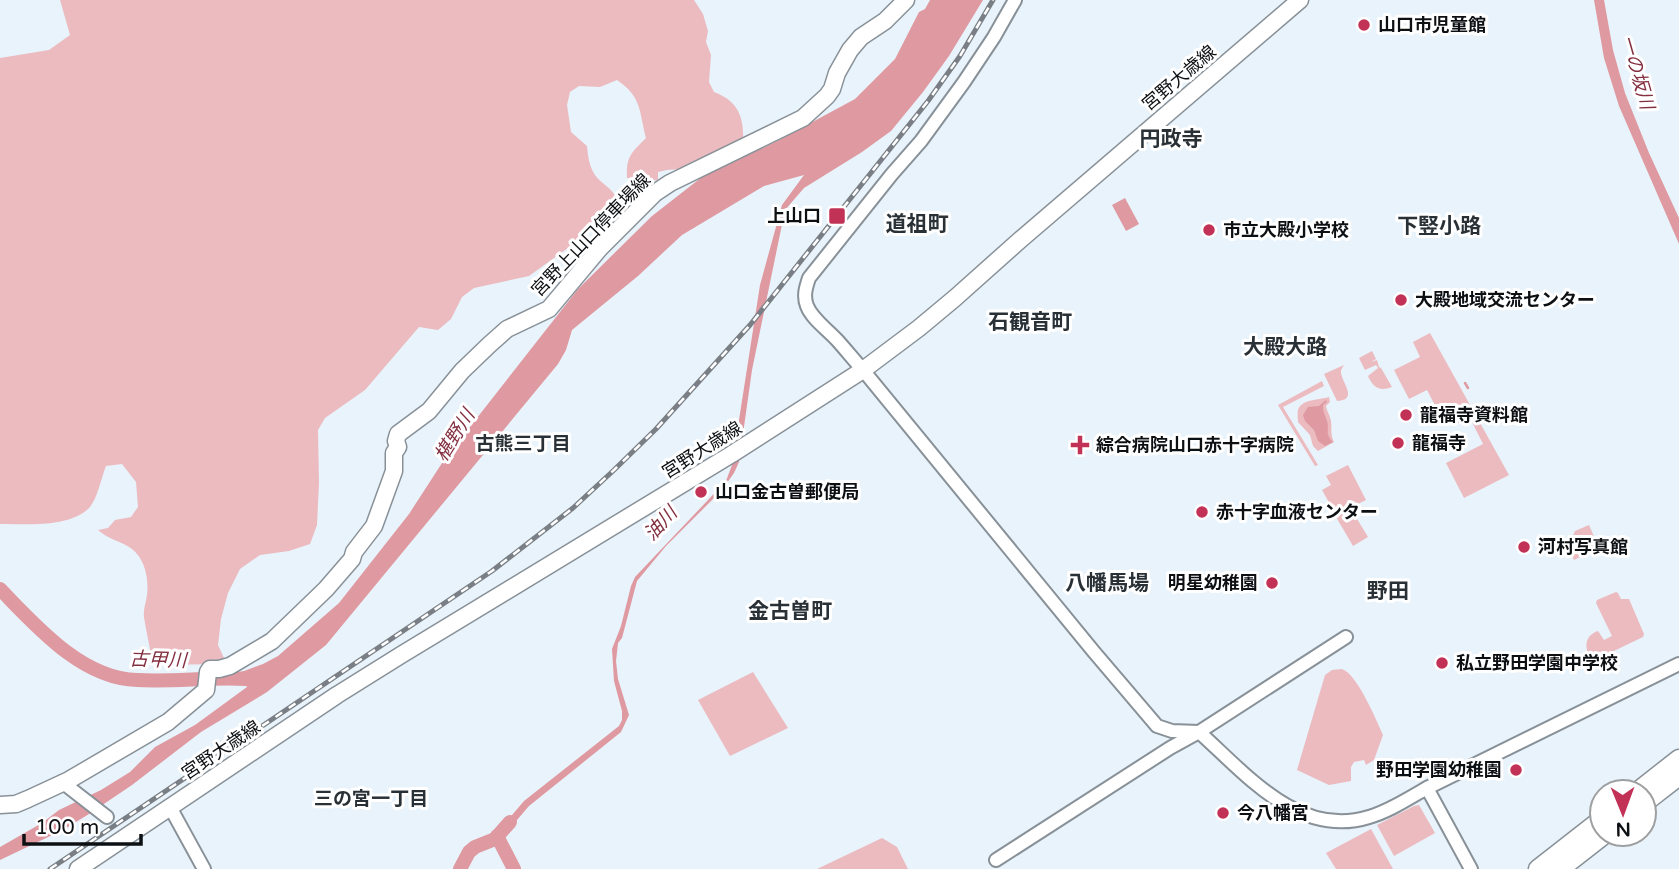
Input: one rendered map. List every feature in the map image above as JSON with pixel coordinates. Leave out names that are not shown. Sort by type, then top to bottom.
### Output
[{"type":"highway","points":[[1655,778],[1679,759]]},
{"type":"highway","points":[[1658,792],[1679,776]]},
{"type":"highway","points":[[1538,869],[1588,830]]},
{"type":"highway","points":[[1560,869],[1588,847]]},
{"type":"main road","name":"宮野上山口停車場線","points":[[0,805],[16,804],[64,783],[168,722],[202,694],[209,669],[230,666],[272,641],[326,589],[352,559],[373,526],[394,471],[398,434],[429,411],[488,345],[508,329],[549,309],[600,248],[655,193],[803,118],[827,96],[837,73],[861,37],[885,21],[906,0]]},
{"type":"main road","name":"宮野大歳線","points":[[78,869],[390,662],[739,450],[863,370],[956,298],[1300,0]]},
{"type":"street","points":[[1015,0],[994,37],[921,141],[809,278],[804,296],[811,314],[863,370],[1157,726],[1172,731],[1199,732],[1266,792],[1306,816],[1335,821],[1352,820],[1370,817],[1679,664]]},
{"type":"street","points":[[996,860],[1346,637]]},
{"type":"street","points":[[64,783],[106,816]]},
{"type":"street","points":[[1427,788],[1471,869]]},
{"type":"street","points":[[170,807],[204,869]]},
{"type":"shaded area","points":[[60,0],[694,0],[703,14],[708,31],[706,42],[711,55],[709,82],[714,92],[728,99],[737,109],[742,122],[743,138],[681,169],[658,172],[658,180],[627,178],[630,156],[646,138],[640,112],[631,92],[617,80],[600,87],[579,86],[570,92],[567,105],[571,132],[587,146],[593,172],[617,201],[568,248],[529,276],[474,288],[462,297],[451,319],[438,330],[419,327],[365,390],[325,418],[318,430],[317,525],[310,544],[289,551],[260,555],[240,569],[228,593],[221,619],[218,645],[224,658],[217,664],[163,665],[152,661],[144,617],[147,576],[143,564],[132,549],[98,530],[108,528],[115,520],[131,517],[138,507],[136,482],[122,464],[106,466],[93,503],[72,519],[35,524],[0,524],[0,58],[49,50],[70,35]]},
{"type":"shaded area","points":[[930,0],[983,0],[949,56],[891,131],[804,188],[785,210],[752,370],[739,462],[722,490],[666,546],[637,581],[622,638],[618,643],[616,661],[618,679],[629,715],[621,732],[529,806],[505,834],[497,836],[524,801],[619,726],[622,720],[614,681],[612,649],[631,586],[635,577],[726,481],[732,465],[760,285],[782,205],[804,175],[764,186],[682,235],[638,276],[572,330],[558,364],[326,645],[267,692],[201,732],[89,814],[63,830],[0,860],[0,847],[59,810],[101,790],[130,772],[155,747],[195,725],[247,687],[244,681],[230,681],[222,675],[244,671],[278,656],[339,603],[409,514],[444,460],[578,289],[652,216],[702,177],[855,99],[895,59],[919,12],[925,9]]},
{"type":"shaded area","points":[[1594,0],[1604,0],[1613,50],[1625,93],[1679,218],[1679,244],[1619,106],[1604,58]]},
{"type":"shaded area","points":[[1125,198],[1139,224],[1126,231],[1112,205]]},
{"type":"shaded area","points":[[1430,333],[1509,475],[1464,498],[1446,463],[1483,444],[1470,418],[1456,424],[1447,409],[1439,413],[1427,390],[1409,399],[1394,370],[1420,357],[1413,342]]},
{"type":"shaded area","points":[[1372,351],[1376,359],[1371,362],[1377,360],[1392,387],[1380,389],[1370,380],[1368,376],[1378,368],[1376,365],[1365,370],[1359,358]]},
{"type":"shaded area","points":[[1344,365],[1341,375],[1348,394],[1344,400],[1337,401],[1324,374]]},
{"type":"shaded area","points":[[1322,381],[1324,386],[1283,407],[1318,465],[1315,466],[1278,405]]},
{"type":"shaded area","points":[[1329,397],[1330,402],[1326,406],[1334,442],[1318,451],[1313,446],[1310,435],[1298,422],[1298,410],[1307,402]]},
{"type":"shaded area","points":[[1326,400],[1323,410],[1328,434],[1333,442],[1325,446],[1318,441],[1303,415],[1308,407],[1319,406]]},
{"type":"shaded area","points":[[1348,465],[1366,500],[1336,515],[1322,490],[1331,485],[1326,476]]},
{"type":"shaded area","points":[[1351,509],[1368,537],[1353,546],[1336,517]]},
{"type":"shaded area","points":[[1589,525],[1599,548],[1574,560],[1568,547],[1575,531]]},
{"type":"shaded area","points":[[1616,592],[1621,599],[1629,599],[1643,637],[1595,660],[1592,659],[1587,651],[1590,636],[1598,631],[1604,640],[1612,636],[1597,600]]},
{"type":"shaded area","points":[[1342,669],[1360,688],[1383,735],[1374,760],[1366,765],[1364,760],[1354,762],[1351,767],[1351,781],[1329,785],[1297,770],[1325,675],[1332,670]]},
{"type":"shaded area","points":[[753,672],[788,728],[730,756],[698,700]]},
{"type":"shaded area","points":[[1419,805],[1435,833],[1394,856],[1377,825]]},
{"type":"shaded area","points":[[1371,829],[1393,869],[1336,869],[1326,853]]},
{"type":"shaded area","points":[[882,838],[897,847],[908,869],[817,869]]},
{"type":"waterway","points":[[1465,383],[1468,388]]},
{"type":"waterway","name":"古甲川","points":[[0,589],[61,648],[97,671],[137,680],[246,679]]},
{"type":"waterway","name":"油川","points":[[460,869],[469,852],[495,839],[510,822]]},
{"type":"waterway","points":[[497,836],[514,869]]},
{"type":"railway","points":[[50,869],[492,571],[573,508],[656,429],[750,325],[928,101],[960,56],[993,0]]},
{"type":"place","name":"山口市児童館","points":[[1364,25]]},
{"type":"place","name":"上山口","points":[[837,216]]},
{"type":"place","name":"市立大殿小学校","points":[[1209,230]]},
{"type":"place","name":"大殿地域交流センター","points":[[1401,300]]},
{"type":"place","name":"龍福寺資料館","points":[[1406,415]]},
{"type":"place","name":"龍福寺","points":[[1398,443]]},
{"type":"place","name":"綜合病院山口赤十字病院","points":[[1080,445]]},
{"type":"place","name":"山口金古曽郵便局","points":[[701,492]]},
{"type":"place","name":"赤十字血液センター","points":[[1202,512]]},
{"type":"place","name":"河村写真館","points":[[1524,547]]},
{"type":"place","name":"明星幼稚園","points":[[1272,583]]},
{"type":"place","name":"私立野田学園中学校","points":[[1442,663]]},
{"type":"place","name":"野田学園幼稚園","points":[[1516,770]]},
{"type":"place","name":"今八幡宮","points":[[1223,813]]},
{"type":"district","name":"円政寺","points":[[1171,139]]},
{"type":"district","name":"道祖町","points":[[917,224]]},
{"type":"district","name":"下竪小路","points":[[1439,226]]},
{"type":"district","name":"石観音町","points":[[1030,322]]},
{"type":"district","name":"大殿大路","points":[[1285,347]]},
{"type":"district","name":"古熊三丁目","points":[[523,443]]},
{"type":"district","name":"八幡馬場","points":[[1107,583]]},
{"type":"district","name":"野田","points":[[1388,591]]},
{"type":"district","name":"金古曽町","points":[[790,611]]},
{"type":"district","name":"三の宮一丁目","points":[[371,798]]},
{"type":"water label","name":"一の坂川","points":[[1638,72]]},
{"type":"water label","name":"椹野川","points":[[454,435]]}]
